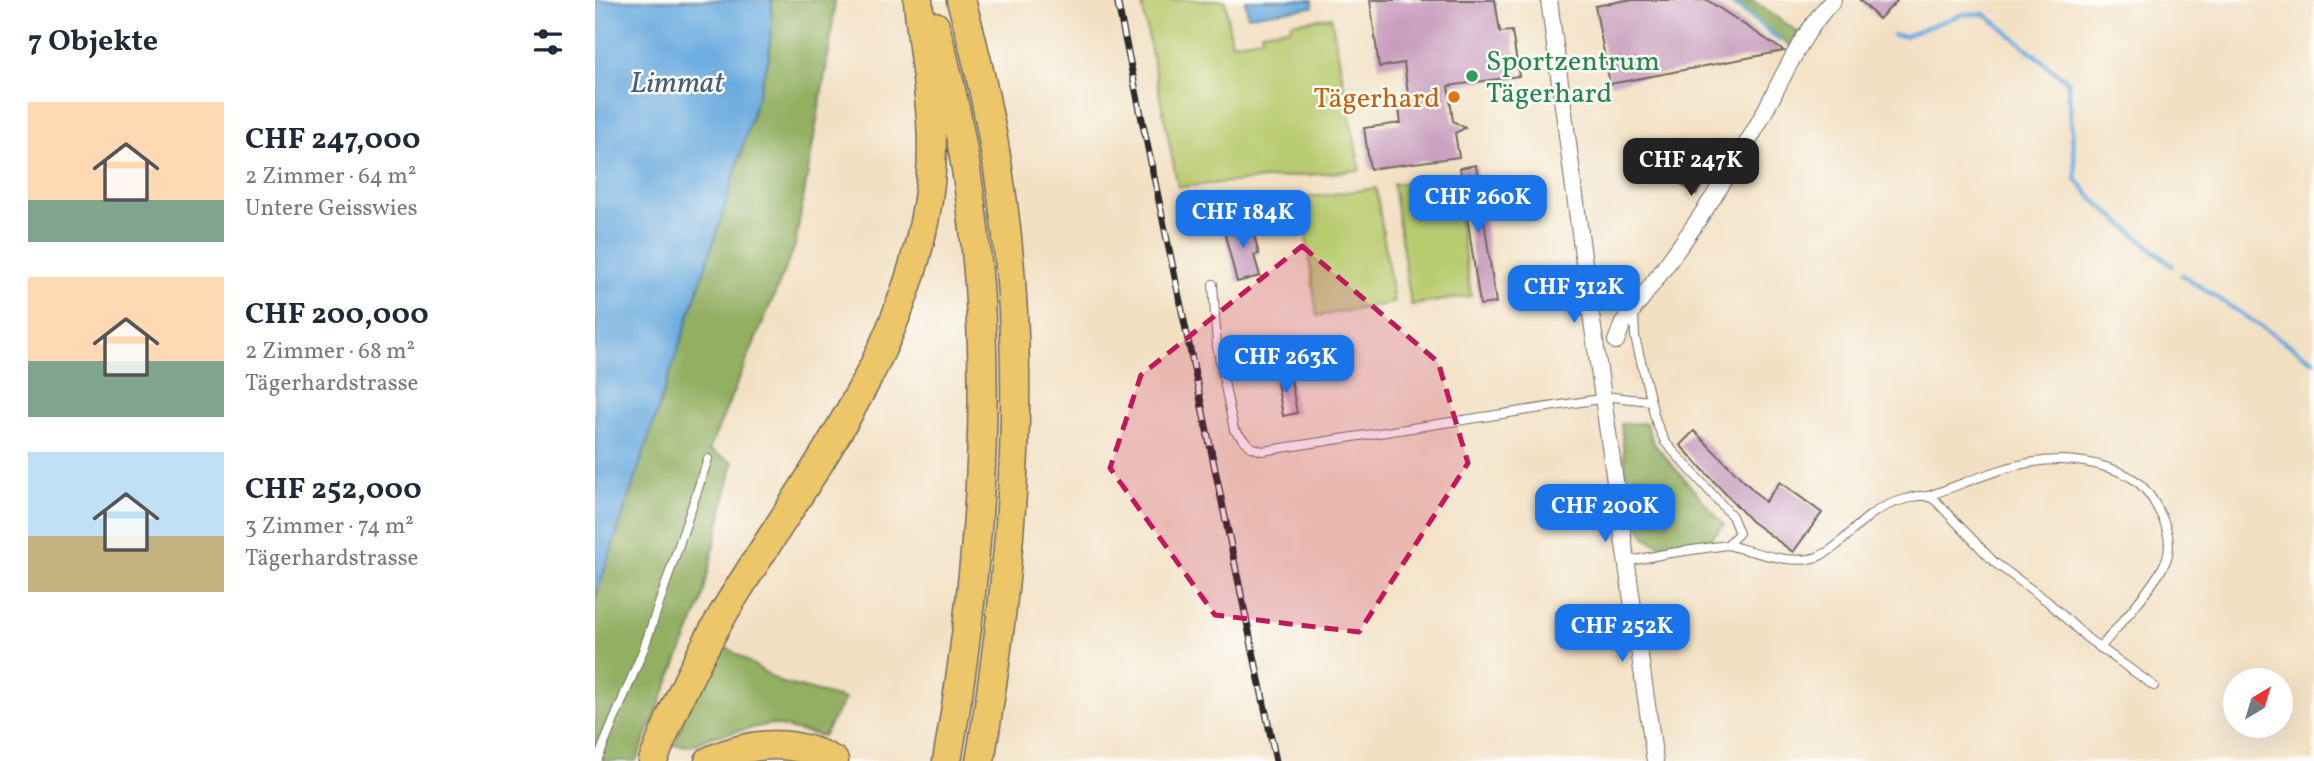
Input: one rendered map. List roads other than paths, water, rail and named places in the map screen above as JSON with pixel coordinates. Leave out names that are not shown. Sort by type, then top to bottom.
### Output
[{"type":"highway","points":[[653,761],[682,692],[711,636],[847,418],[876,364],[905,296],[925,217],[932,149],[931,111],[918,0]]},
{"type":"highway","points":[[928,0],[955,106],[968,180],[978,255],[984,367],[984,443],[976,555],[947,761]]},
{"type":"highway","points":[[961,0],[986,99],[1000,174],[1010,252],[1017,367],[1016,444],[1008,558],[980,761]]},
{"type":"highway","points":[[709,761],[743,748],[775,744],[807,749],[834,761]]},
{"type":"street","points":[[1549,0],[1655,761]]},
{"type":"street","points":[[1616,341],[1623,323],[1705,211],[1753,132],[1815,18],[1833,0]]},
{"type":"lane","points":[[1213,285],[1217,347],[1234,430],[1251,447],[1262,451],[1613,397],[1650,401]]},
{"type":"lane","points":[[1634,309],[1635,337],[1656,422],[1665,442],[1732,516],[1739,533],[1727,545]]},
{"type":"lane","points":[[1626,563],[1664,554],[1727,545],[1794,560],[1817,557],[1828,552],[1871,514],[1890,503],[1914,496],[1928,496],[2023,463],[2057,458],[2084,460],[2134,478],[2144,488],[2166,527],[2169,539],[2167,557],[2155,578],[2100,648]]},
{"type":"lane","points":[[597,761],[644,648],[708,459]]},
{"type":"lane","points":[[1928,496],[1936,501],[1994,562],[2047,601],[2100,648],[2154,686]]},
{"type":"water","name":"Limmat","points":[[595,0],[772,0],[769,57],[720,223],[595,599]]},
{"type":"water","points":[[1245,0],[1312,0],[1313,7],[1248,16]]},
{"type":"waterway","points":[[1731,0],[1779,40]]},
{"type":"waterway","points":[[1893,35],[1905,36],[1963,14],[1985,14],[2068,82],[2076,179],[2094,200],[2172,266]]},
{"type":"waterway","points":[[2182,275],[2314,361]]},
{"type":"railway","points":[[1117,0],[1276,761]]},
{"type":"place","name":"Sportzentrum Tägerhard","points":[[1472,76]]},
{"type":"place","name":"Tägerhard","points":[[1454,97]]}]
